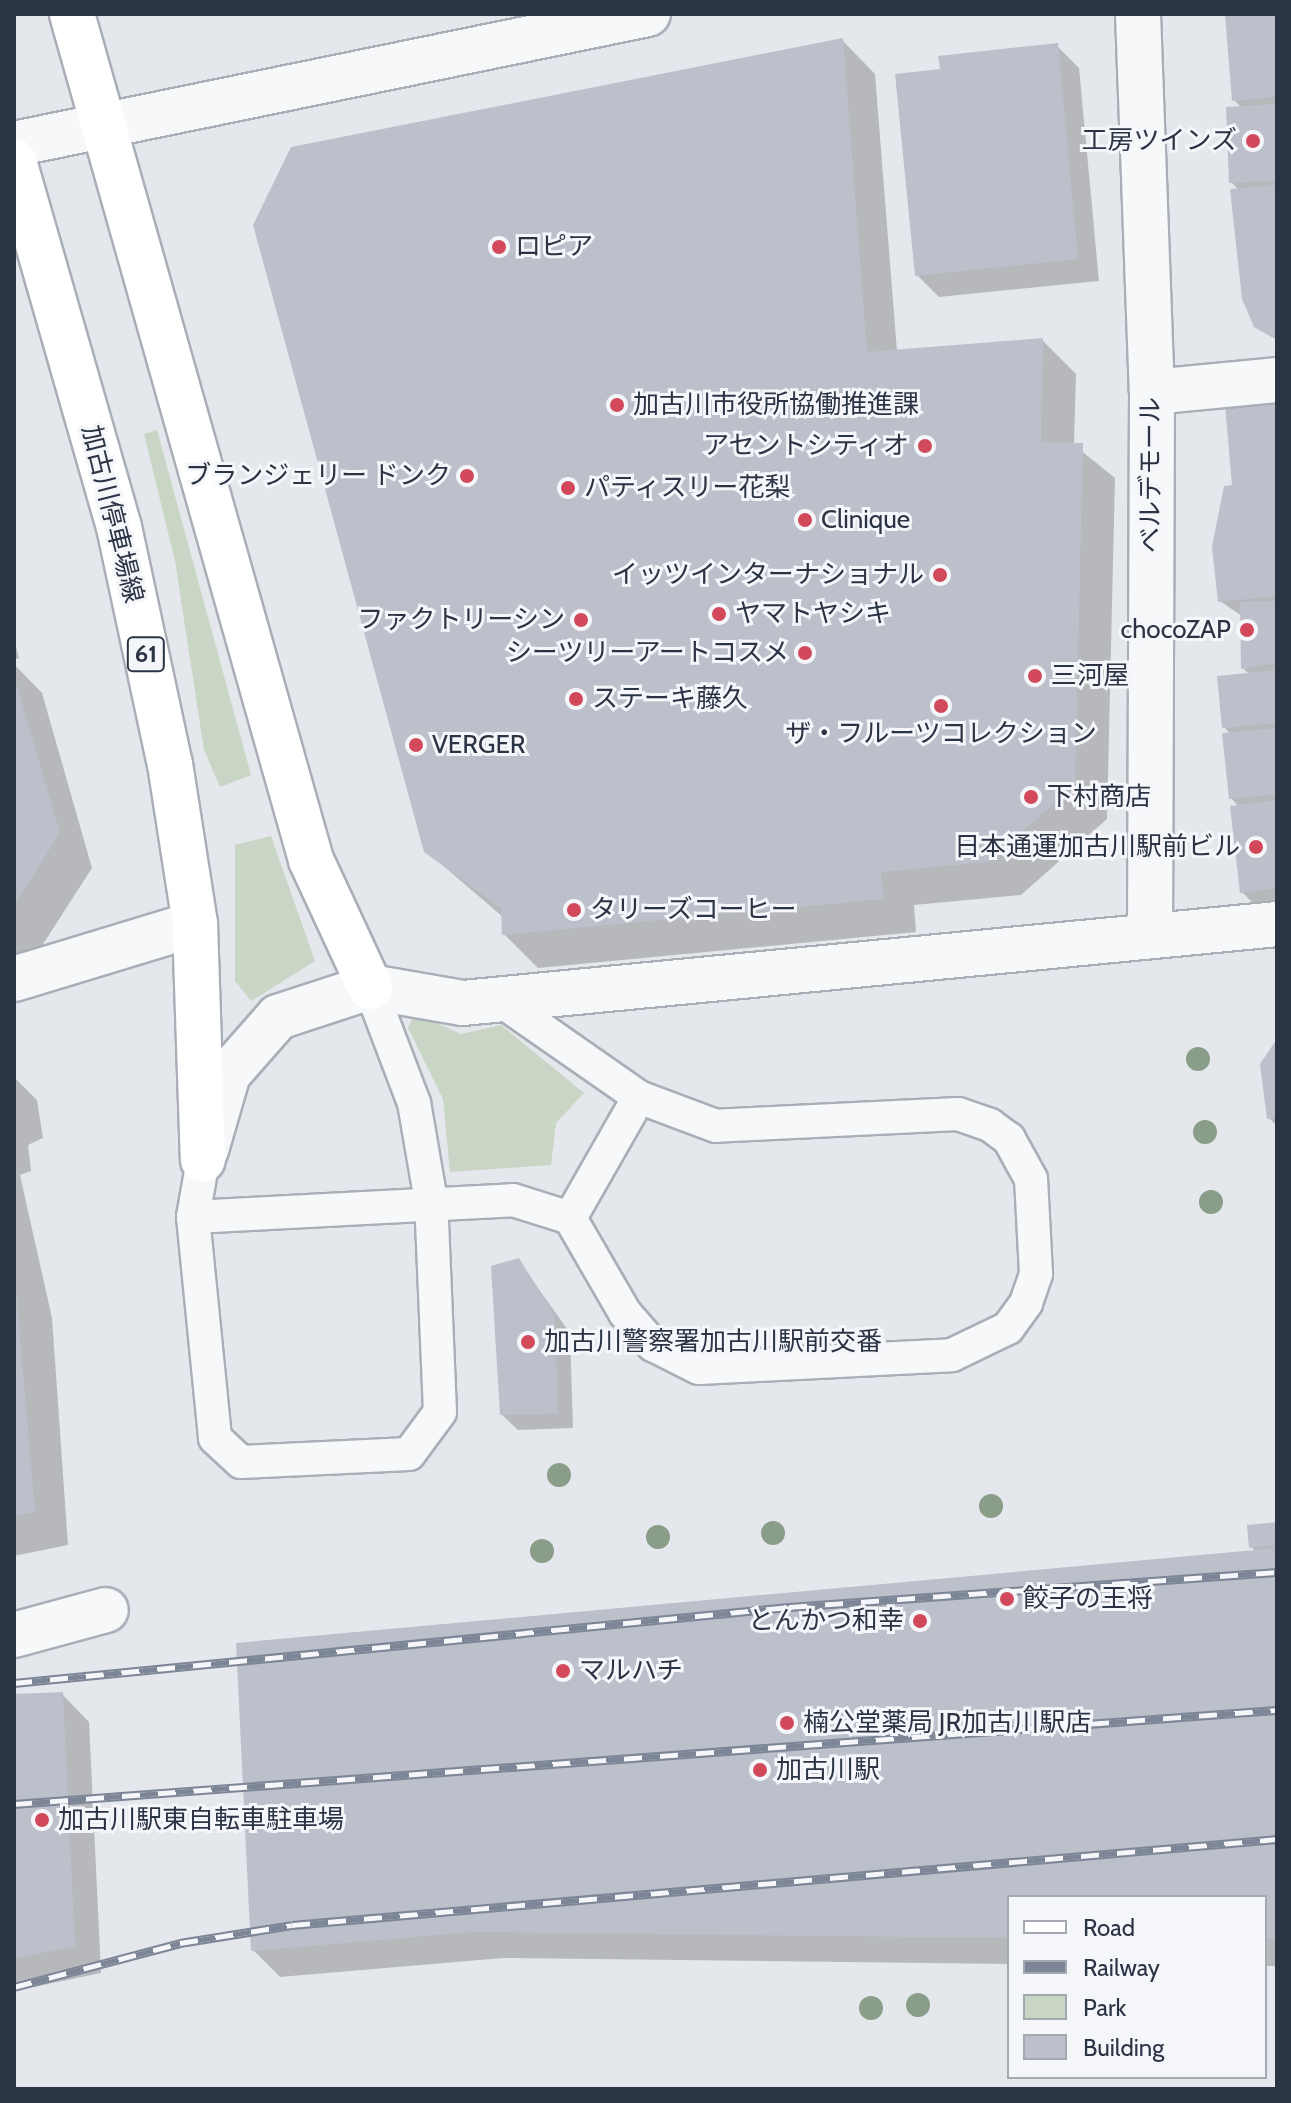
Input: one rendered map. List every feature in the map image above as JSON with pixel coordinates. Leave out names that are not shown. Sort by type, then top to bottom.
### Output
[{"type":"main road","points":[[72,14],[311,860],[370,987]]},
{"type":"main road","name":"加古川停車場線","points":[[14,161],[119,527],[195,924],[203,1160]]},
{"type":"street","points":[[14,144],[104,121],[648,14]]},
{"type":"street","name":"ベルデモール","points":[[1138,14],[1152,392],[1150,936]]},
{"type":"street","points":[[1152,392],[1277,380]]},
{"type":"street","points":[[14,979],[195,924]]},
{"type":"street","points":[[203,1160],[228,1074],[278,1017],[370,987],[463,1003],[1277,924]]},
{"type":"street","points":[[14,1635],[106,1610]]},
{"type":"lane","points":[[203,1160],[193,1217],[215,1438],[241,1462],[409,1454],[440,1412],[431,1201],[414,1103],[370,987]]},
{"type":"lane","points":[[193,1217],[431,1201],[513,1200],[570,1218],[625,1313],[653,1345],[699,1368],[952,1355],[1008,1328],[1026,1303],[1036,1274],[1031,1179],[1009,1139],[990,1125],[958,1114],[716,1126],[639,1097],[497,998]]},
{"type":"lane","points":[[570,1218],[639,1097]]},
{"type":"green space","points":[[157,430],[251,775],[220,787],[204,750],[175,561],[144,434]]},
{"type":"green space","points":[[271,836],[315,961],[251,1001],[235,981],[235,845]]},
{"type":"green space","points":[[415,1013],[461,1034],[501,1025],[584,1093],[556,1123],[551,1165],[450,1172],[443,1099],[408,1028]]},
{"type":"building","points":[[1225,14],[1277,14],[1277,97],[1232,101]]},
{"type":"building","name":"ヤマトヤシキ","points":[[843,38],[867,352],[1043,338],[1041,442],[1083,443],[1075,785],[987,862],[881,872],[884,899],[502,935],[501,908],[424,852],[253,225],[291,147]]},
{"type":"building","points":[[1058,43],[1078,259],[915,276],[895,74],[940,69],[938,56]]},
{"type":"building","points":[[1277,104],[1277,181],[1229,183],[1226,107]]},
{"type":"building","points":[[1277,185],[1277,340],[1254,327],[1242,299],[1230,189]]},
{"type":"building","points":[[1277,400],[1277,596],[1218,602],[1212,547],[1224,486],[1232,485],[1225,405]]},
{"type":"building","points":[[1277,601],[1277,663],[1241,669],[1240,602]]},
{"type":"building","points":[[1277,670],[1277,723],[1222,728],[1217,676]]},
{"type":"building","points":[[14,676],[60,833],[14,905]]},
{"type":"building","points":[[1277,728],[1277,794],[1229,799],[1222,733]]},
{"type":"building","name":"日本通運加古川駅前ビル","points":[[1277,800],[1277,888],[1240,893],[1230,806]]},
{"type":"building","points":[[1277,1039],[1277,1117],[1267,1119],[1260,1064]]},
{"type":"building","name":"加古川警察署加古川駅前交番","points":[[519,1258],[555,1316],[558,1414],[500,1415],[491,1266]]},
{"type":"building","points":[[14,1267],[35,1512],[14,1516]]},
{"type":"building","points":[[1277,1522],[1277,1545],[1249,1548],[1247,1525]]},
{"type":"building","name":"加古川駅","points":[[1277,1548],[1277,1938],[1267,1939],[1267,1895],[1007,1895],[1007,1938],[474,1932],[251,1951],[236,1643]]},
{"type":"building","name":"加古川駅東自転車駐車場","points":[[63,1692],[75,1946],[14,1959],[14,1694]]},
{"type":"railway","points":[[14,1683],[789,1607],[1277,1572]]},
{"type":"railway","points":[[14,1804],[1277,1710]]},
{"type":"railway","points":[[14,1987],[180,1943],[292,1925],[1277,1839]]},
{"type":"place","name":"工房ツインズ","points":[[1253,141]]},
{"type":"place","name":"ロピア","points":[[499,247]]},
{"type":"place","name":"加古川市役所協働推進課","points":[[617,405]]},
{"type":"place","name":"アセントシティオ","points":[[925,446]]},
{"type":"place","name":"ブランジェリー ドンク","points":[[467,476]]},
{"type":"place","name":"パティスリー花梨","points":[[568,488]]},
{"type":"place","name":"Clinique","points":[[805,520]]},
{"type":"place","name":"イッツインターナショナル","points":[[940,575]]},
{"type":"place","name":"ヤマトヤシキ","points":[[719,614]]},
{"type":"place","name":"ファクトリーシン","points":[[581,620]]},
{"type":"place","name":"chocoZAP","points":[[1247,630]]},
{"type":"place","name":"シーツリーアートコスメ","points":[[805,653]]},
{"type":"place","name":"三河屋","points":[[1035,676]]},
{"type":"place","name":"ステーキ藤久","points":[[576,699]]},
{"type":"place","name":"ザ・フルーツコレクション","points":[[941,706]]},
{"type":"place","name":"VERGER","points":[[416,745]]},
{"type":"place","name":"下村商店","points":[[1031,797]]},
{"type":"place","name":"日本通運加古川駅前ビル","points":[[1256,847]]},
{"type":"place","name":"タリーズコーヒー","points":[[574,910]]},
{"type":"place","name":"加古川警察署加古川駅前交番","points":[[528,1342]]},
{"type":"place","name":"餃子の王将","points":[[1007,1599]]},
{"type":"place","name":"とんかつ和幸","points":[[920,1621]]},
{"type":"place","name":"マルハチ","points":[[563,1671]]},
{"type":"place","name":"楠公堂薬局 JR加古川駅店","points":[[787,1723]]},
{"type":"place","name":"加古川駅","points":[[760,1770]]},
{"type":"place","name":"加古川駅東自転車駐車場","points":[[42,1820]]}]
